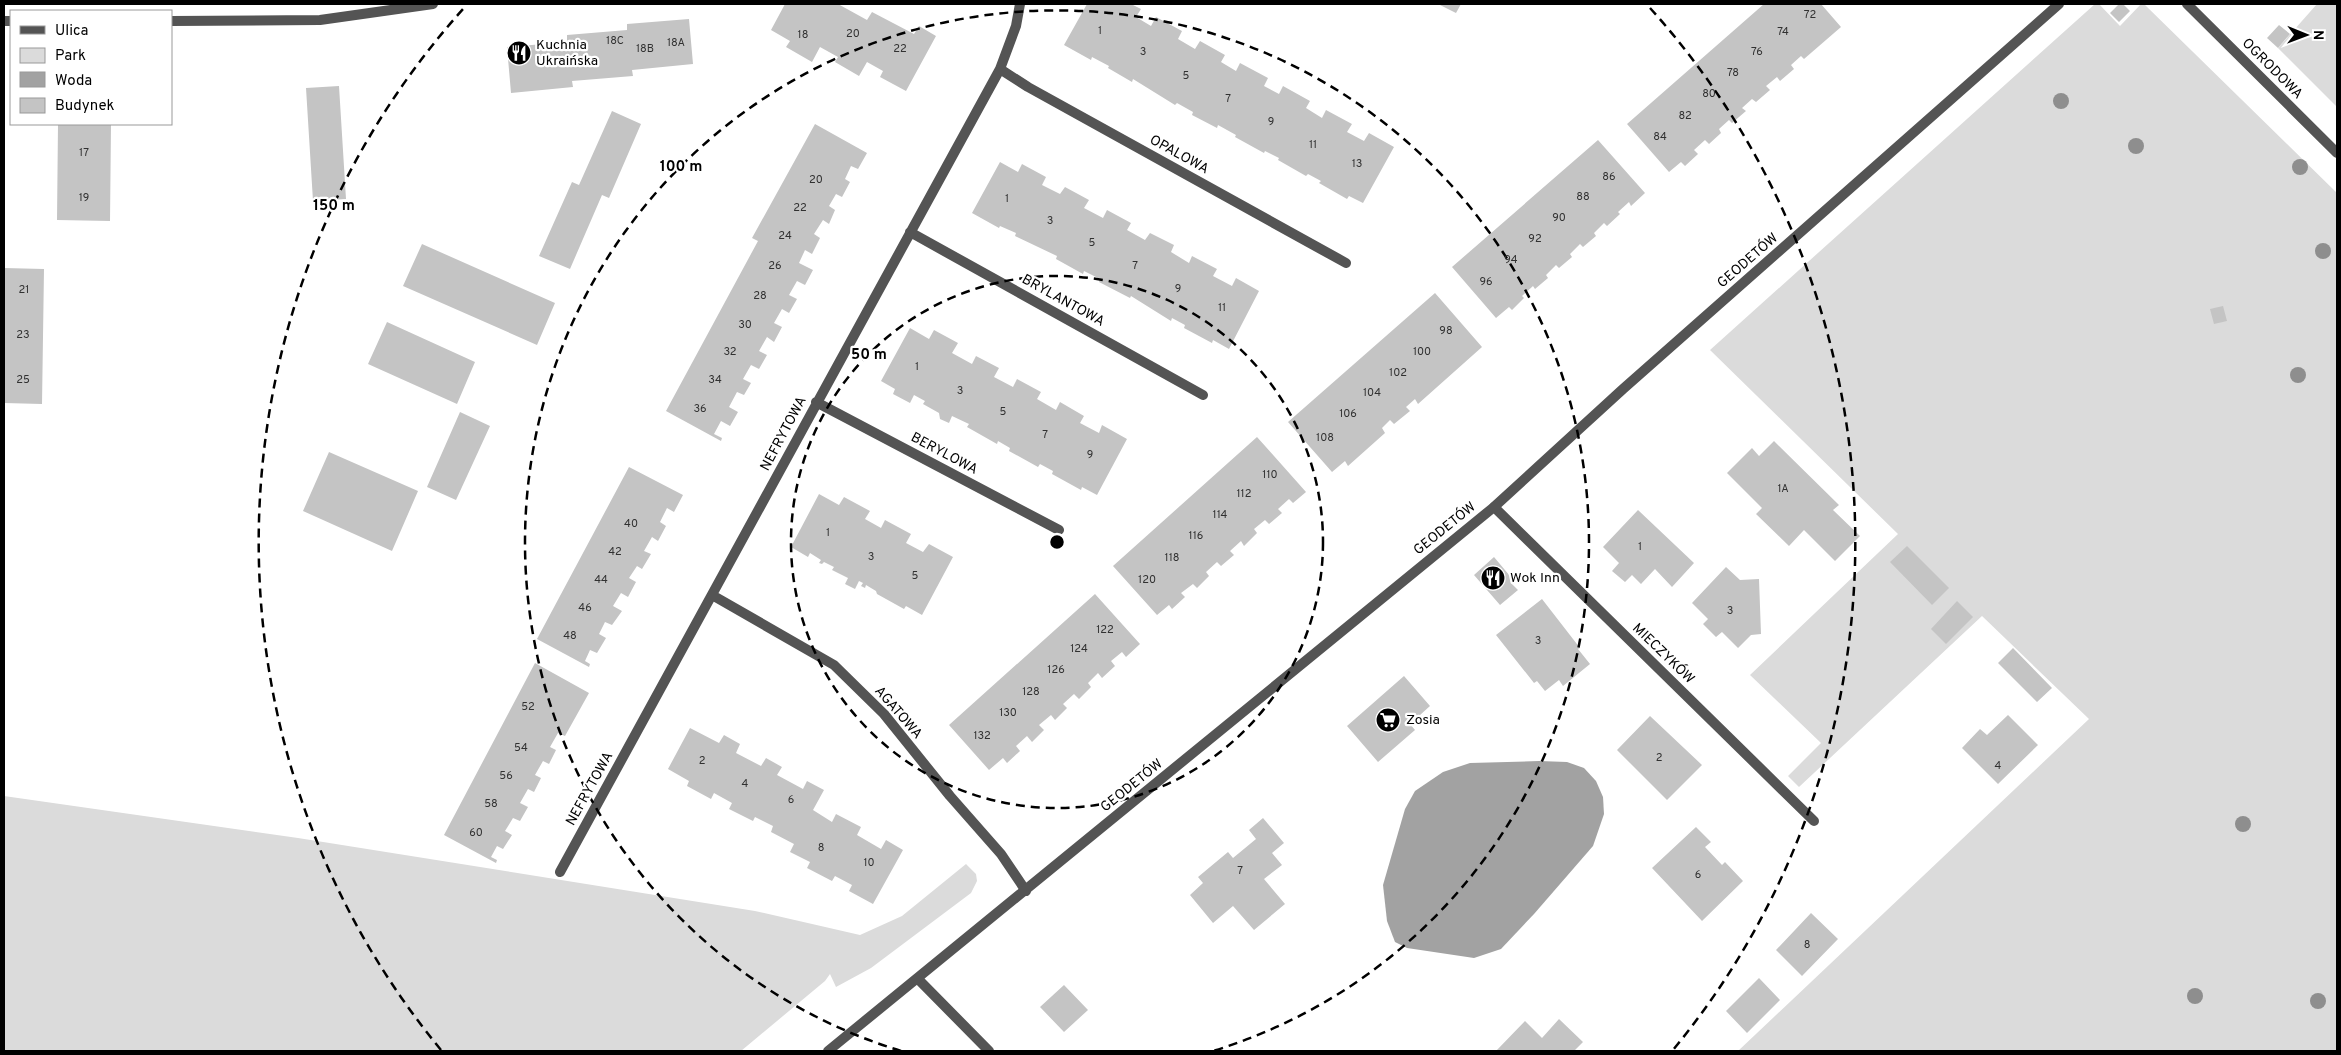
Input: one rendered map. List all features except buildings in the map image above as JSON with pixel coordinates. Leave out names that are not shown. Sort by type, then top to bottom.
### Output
[{"type":"street","points":[[172,21],[320,20],[433,4]]},
{"type":"street","name":"NEFRYTOWA","points":[[560,872],[1000,69],[1016,26],[1020,4]]},
{"type":"street","name":"GEODETÓW","points":[[828,1051],[1494,507],[1624,389],[2059,4]]},
{"type":"street","name":"OGRODOWA","points":[[2187,4],[2337,153]]},
{"type":"street","name":"OPALOWA","points":[[1000,69],[1028,87],[1346,263]]},
{"type":"street","name":"BRYLANTOWA","points":[[910,232],[1203,395]]},
{"type":"street","name":"BERYLOWA","points":[[816,402],[1059,530]]},
{"type":"street","name":"MIECZYKÓW","points":[[1494,507],[1814,821]]},
{"type":"street","name":"AGATOWA","points":[[712,595],[834,665],[884,714],[950,796],[1002,854],[1026,891]]},
{"type":"street","points":[[918,979],[989,1051]]},
{"type":"green space","points":[[2095,4],[2099,4],[2120,26],[2141,4],[2144,4],[2337,193],[2337,1051],[1738,1051],[2089,719],[1982,616],[1799,787],[1788,776],[1821,743],[1750,675],[1898,534],[1710,350]]},
{"type":"green space","points":[[2317,4],[2337,4],[2337,107],[2278,48]]},
{"type":"green space","points":[[4,796],[298,838],[755,911],[860,935],[902,916],[966,864],[976,874],[977,881],[971,893],[871,968],[836,987],[830,974],[825,981],[741,1051],[4,1051]]},
{"type":"water","points":[[1567,762],[1584,768],[1596,781],[1603,797],[1604,814],[1593,846],[1501,949],[1474,958],[1407,948],[1395,942],[1387,921],[1383,885],[1405,809],[1415,791],[1443,772],[1470,763]]},
{"type":"place","name":"Kuchnia Ukraińska","points":[[519,53]]},
{"type":"place","name":"Wok Inn","points":[[1493,578]]},
{"type":"place","name":"Zosia","points":[[1388,720]]}]
